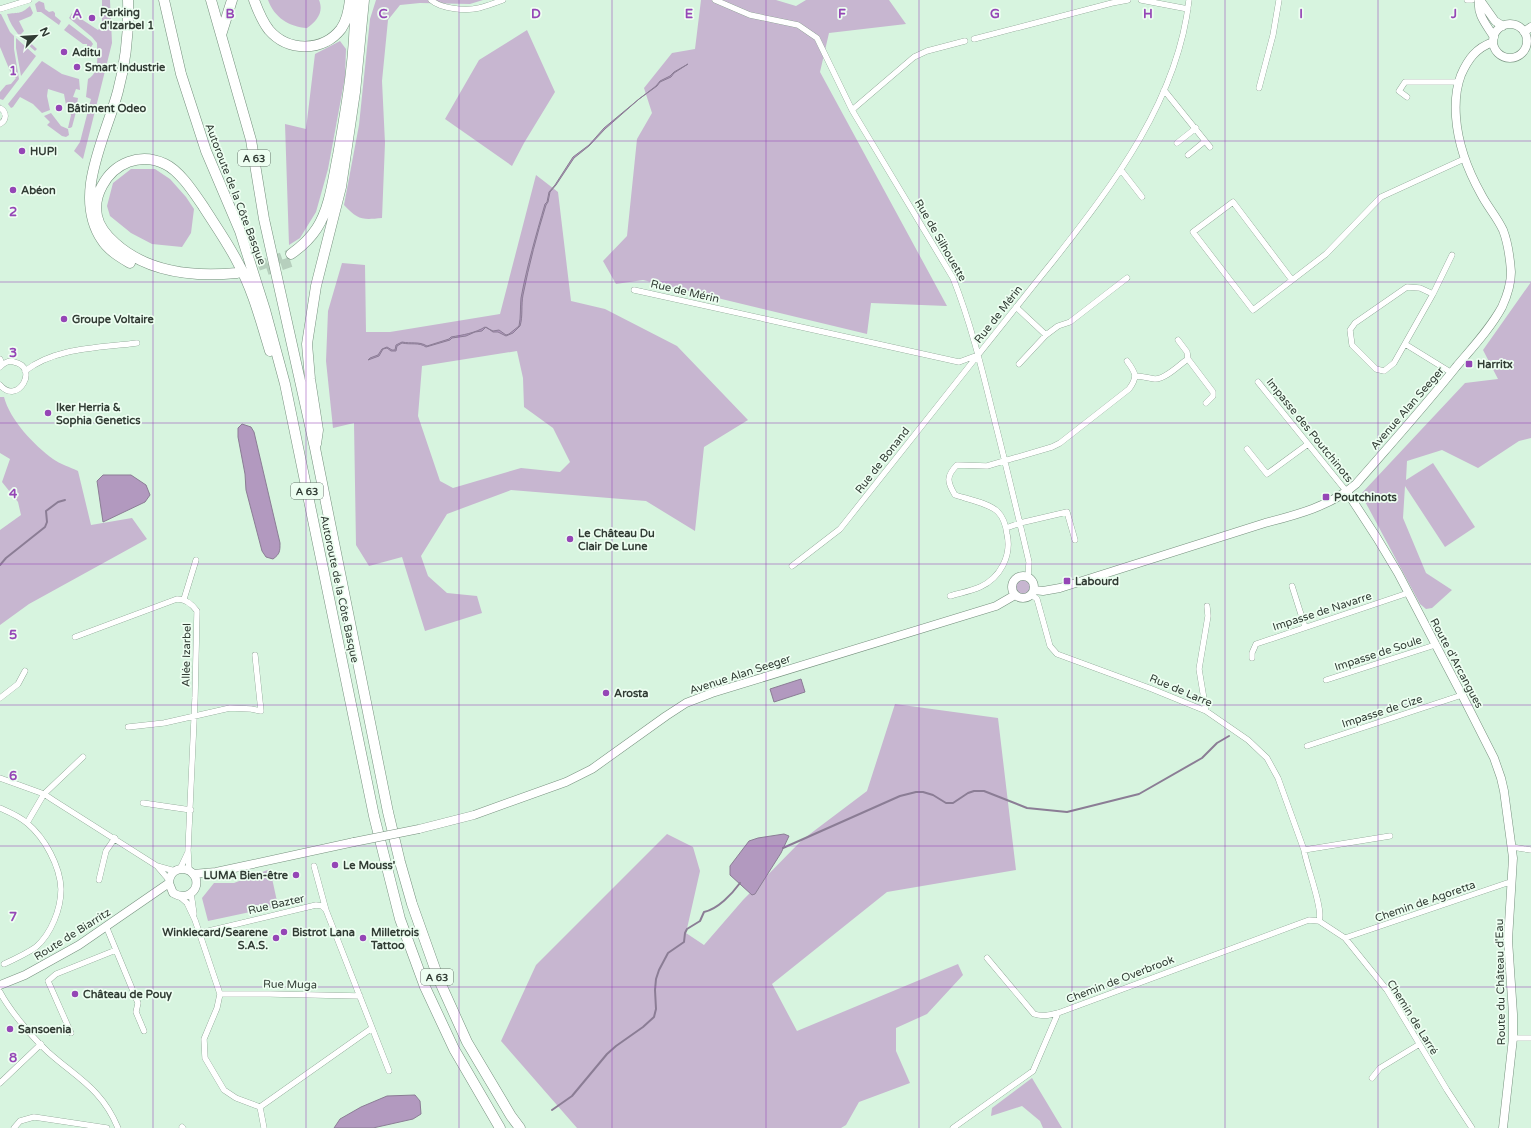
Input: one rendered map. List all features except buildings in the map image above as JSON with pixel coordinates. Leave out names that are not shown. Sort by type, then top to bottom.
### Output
[{"type":"highway","points":[[128,0],[128,40],[125,58],[118,92],[98,150],[89,198],[92,221],[102,241],[117,255],[136,267],[161,275],[204,281],[239,276],[205,275],[164,269],[139,260],[123,250],[103,230],[97,215],[97,196],[107,177],[119,166],[134,159],[151,159],[166,164],[182,178],[198,198],[239,264],[254,302],[275,371],[285,384]]},
{"type":"highway","name":"Autoroute de la Côte Basque","points":[[164,0],[182,74],[206,151],[240,231],[265,310],[285,384],[374,816],[400,919],[425,987],[454,1049],[500,1128]]},
{"type":"highway","name":"Autoroute de la Côte Basque","points":[[211,0],[251,140],[264,219],[315,448],[388,812],[400,862],[412,904],[439,980],[467,1042],[511,1116],[520,1128]]},
{"type":"highway","points":[[221,35],[232,0]]},
{"type":"highway","points":[[254,0],[260,16],[270,31],[282,40],[297,47],[315,46],[328,41],[342,28],[349,8],[350,0]]},
{"type":"highway","points":[[343,168],[331,209],[321,232],[309,248],[292,258],[317,228],[326,208],[344,123],[351,66],[355,0]]},
{"type":"highway","points":[[315,448],[318,430],[310,378],[307,344],[316,286],[341,187],[355,92],[364,0]]},
{"type":"main road","points":[[1480,0],[1496,21],[1503,26]]},
{"type":"main road","points":[[1480,0],[1478,9],[1494,39],[1498,53],[1508,58],[1520,55],[1529,47],[1527,39],[1528,30],[1512,25],[1503,26],[1499,29],[1494,39]]},
{"type":"main road","name":"Avenue Alan Seeger","points":[[1033,593],[1060,588],[1300,514],[1347,492],[1406,427],[1452,373],[1494,319],[1502,305],[1511,274],[1510,262],[1502,230],[1481,194],[1464,159],[1459,142],[1457,126],[1456,107],[1459,82],[1471,57],[1478,49],[1494,39]]},
{"type":"main road","name":"Route d'Arcangues","points":[[1347,492],[1377,538],[1408,593],[1494,758],[1501,778],[1513,858]]},
{"type":"main road","points":[[1020,576],[1028,577],[1034,584],[1033,593],[1028,598],[1021,599],[1015,595],[1012,588],[1014,581],[1020,576]]},
{"type":"main road","name":"Avenue Alan Seeger","points":[[216,872],[419,829],[480,813],[566,782],[592,769],[686,703],[712,693],[996,606],[1015,595]]},
{"type":"main road","name":"Route du Château d'Eau","points":[[1503,1128],[1513,1038],[1514,1014],[1508,940],[1513,858]]},
{"type":"main road","points":[[176,894],[169,881],[177,870],[191,872],[216,872]]},
{"type":"main road","points":[[191,872],[196,884]]},
{"type":"main road","points":[[152,896],[176,894],[183,896],[191,893],[196,884],[216,872]]},
{"type":"main road","name":"Route de Biarritz","points":[[0,985],[45,965],[152,896],[169,881]]},
{"type":"street","points":[[0,9],[29,0]]},
{"type":"street","points":[[431,0],[450,8],[478,9],[503,0]]},
{"type":"street","name":"Rue de Silhouette","points":[[715,0],[750,14],[798,25],[817,38],[852,110],[953,278],[965,308],[978,355],[1029,562],[1028,577]]},
{"type":"street","points":[[974,39],[1111,1],[1128,0]]},
{"type":"street","points":[[1141,0],[1188,9]]},
{"type":"street","name":"Rue de Mérin","points":[[634,290],[959,362],[978,355],[1093,211],[1138,144],[1164,90],[1175,63],[1189,0]]},
{"type":"street","points":[[1259,88],[1273,35],[1279,0]]},
{"type":"street","points":[[1467,0],[1472,0]]},
{"type":"street","points":[[852,110],[914,56],[926,51],[965,41]]},
{"type":"street","points":[[1407,98],[1399,91],[1405,82],[1459,82]]},
{"type":"street","points":[[1164,90],[1210,147]]},
{"type":"street","points":[[0,108],[5,113],[5,116],[4,121],[0,124]]},
{"type":"street","points":[[1177,143],[1196,128]]},
{"type":"street","points":[[1188,155],[1206,141]]},
{"type":"street","points":[[1292,280],[1233,202],[1193,232],[1253,310],[1326,254],[1381,197],[1464,159]]},
{"type":"street","points":[[1121,170],[1142,197]]},
{"type":"street","points":[[1433,294],[1420,288],[1407,287],[1355,324],[1350,330],[1352,344],[1376,369],[1384,371],[1394,363],[1433,294],[1452,255]]},
{"type":"street","points":[[1019,364],[1046,336],[1058,326],[1070,322],[1127,278]]},
{"type":"street","points":[[1016,307],[1046,336]]},
{"type":"street","points":[[1178,340],[1187,352],[1188,360],[1213,392],[1213,396],[1206,403]]},
{"type":"street","points":[[25,371],[36,363],[55,356],[77,351],[137,343]]},
{"type":"street","points":[[1405,344],[1452,373]]},
{"type":"street","name":"Rue de Bonand","points":[[792,566],[840,529],[978,355]]},
{"type":"street","points":[[1136,376],[1144,376],[1154,379],[1162,377],[1188,360]]},
{"type":"street","points":[[950,596],[980,587],[995,577],[1006,562],[1009,542],[1004,522],[998,512],[985,505],[955,495],[949,485],[950,472],[957,465],[987,466],[1052,447],[1060,443],[1129,389],[1134,383],[1136,376],[1134,370],[1127,361]]},
{"type":"street","points":[[0,385],[8,391],[20,389],[26,379],[25,371],[20,364],[15,362],[1,363]]},
{"type":"street","name":"Impasse des Poutchinots","points":[[1258,382],[1347,492]]},
{"type":"street","points":[[1247,449],[1268,474],[1308,444]]},
{"type":"street","points":[[1006,528],[1020,523],[1067,512],[1075,540]]},
{"type":"street","points":[[75,637],[170,601],[184,599],[196,560]]},
{"type":"street","points":[[1292,586],[1305,627]]},
{"type":"street","name":"Rue de Larre","points":[[1033,593],[1037,599],[1050,646],[1057,654],[1152,688],[1206,711],[1248,740],[1267,758],[1278,778],[1304,850],[1305,860],[1320,910],[1319,921]]},
{"type":"street","name":"Impasse de Navarre","points":[[1252,658],[1252,653],[1256,644],[1408,593]]},
{"type":"street","name":"Allée Izarbel","points":[[184,599],[193,606],[197,616],[191,810],[188,850]]},
{"type":"street","points":[[1206,711],[1199,669],[1208,616],[1207,606]]},
{"type":"street","name":"Impasse de Soule","points":[[1326,680],[1435,645]]},
{"type":"street","points":[[128,727],[164,723],[230,708],[261,711],[255,655]]},
{"type":"street","points":[[0,698],[18,684],[25,671]]},
{"type":"street","name":"Impasse de Cize","points":[[1307,746],[1462,696]]},
{"type":"street","points":[[26,823],[44,794],[83,757]]},
{"type":"street","points":[[0,778],[44,794],[157,866],[169,881]]},
{"type":"street","points":[[142,803],[191,810]]},
{"type":"street","points":[[0,808],[26,823],[42,840],[54,864],[61,889],[60,902],[52,926],[45,937],[36,946],[23,955],[4,964]]},
{"type":"street","points":[[1304,850],[1390,836]]},
{"type":"street","points":[[99,880],[106,851],[115,838]]},
{"type":"street","points":[[1512,847],[1531,850]]},
{"type":"street","points":[[157,866],[177,870],[188,850]]},
{"type":"street","points":[[188,850],[191,872]]},
{"type":"street","points":[[314,866],[326,910],[389,1071]]},
{"type":"street","name":"Chemin de Agoretta","points":[[1346,938],[1506,883],[1511,884]]},
{"type":"street","points":[[191,893],[195,920]]},
{"type":"street","points":[[176,894],[187,903],[195,920],[220,994],[217,1008],[204,1039],[205,1058],[224,1090],[236,1098],[260,1107]]},
{"type":"street","name":"Rue Bazter","points":[[200,933],[316,905],[322,906],[326,910]]},
{"type":"street","name":"Chemin de Overbrook","points":[[953,1128],[1033,1071],[1058,1013],[1309,920],[1319,921]]},
{"type":"street","name":"Chemin de Larré","points":[[1319,921],[1346,938],[1387,990],[1418,1045],[1472,1128]]},
{"type":"street","points":[[106,926],[138,1003],[136,1012],[144,1031]]},
{"type":"street","points":[[71,1032],[48,981],[56,974],[116,950]]},
{"type":"street","points":[[987,958],[1034,1014],[1039,1016],[1047,1016],[1058,1013]]},
{"type":"street","points":[[0,992],[26,1028],[48,1052],[80,1077],[101,1098],[108,1108],[117,1127],[108,1128],[34,1117],[20,1121],[14,1128]]},
{"type":"street","name":"Rue Muga","points":[[220,994],[360,996]]},
{"type":"street","points":[[260,1107],[372,1028]]},
{"type":"street","points":[[1513,1038],[1531,1038]]},
{"type":"street","points":[[0,1083],[41,1044]]},
{"type":"street","points":[[1372,1078],[1380,1068],[1418,1045]]},
{"type":"street","points":[[260,1107],[264,1128]]},
{"type":"shaded area","points":[[102,0],[110,0],[112,43],[83,159],[74,151],[80,142],[91,99],[86,97],[88,79],[92,76],[96,68],[97,43],[69,18],[72,13],[98,30],[102,26]]},
{"type":"shaded area","points":[[268,0],[319,0],[321,8],[319,16],[311,25],[307,28],[300,27],[288,23],[278,16]]},
{"type":"shaded area","points":[[376,0],[483,0],[470,4],[420,3],[400,5],[388,20],[382,81],[385,143],[382,218],[365,219],[353,214],[344,205],[359,125],[370,19]]},
{"type":"shaded area","points":[[701,0],[776,0],[796,6],[806,0],[889,0],[906,24],[829,33],[820,72],[947,306],[871,303],[867,334],[643,280],[616,284],[603,261],[627,236],[637,139],[652,113],[644,88],[672,53],[695,49]]},
{"type":"shaded area","points":[[39,1],[44,3],[45,9],[49,12],[53,11],[55,13],[55,16],[61,21],[59,25],[41,12],[37,12],[35,4]]},
{"type":"shaded area","points":[[30,6],[33,13],[31,16],[19,21],[24,31],[21,34],[37,49],[35,51],[15,30],[7,14],[19,13]]},
{"type":"shaded area","points":[[0,14],[10,32],[14,36],[14,49],[19,79],[3,100],[0,99],[0,92],[6,85],[11,84],[16,78],[10,71],[0,47]]},
{"type":"shaded area","points":[[69,24],[91,41],[93,44],[91,47],[87,46],[87,44],[83,44],[64,30]]},
{"type":"shaded area","points":[[527,30],[555,92],[512,166],[445,119],[479,60]]},
{"type":"shaded area","points":[[16,38],[36,56],[21,76],[16,48]]},
{"type":"shaded area","points":[[340,41],[346,49],[345,77],[328,169],[316,212],[300,238],[289,245],[285,124],[306,129],[315,54]]},
{"type":"shaded area","points":[[42,61],[62,74],[79,79],[80,90],[76,89],[73,97],[78,98],[76,109],[72,109],[72,112],[76,112],[72,127],[70,128],[68,128],[71,115],[66,105],[64,94],[48,89],[47,96],[50,110],[42,113],[33,104],[20,97],[13,107],[11,108],[8,104]]},
{"type":"shaded area","points":[[688,64],[674,73],[671,77],[660,82],[657,86],[639,99],[660,81]]},
{"type":"shaded area","points":[[639,99],[605,129],[589,146],[574,158],[556,185],[550,192],[548,202],[536,238],[528,272],[522,299],[520,326],[513,333],[506,336],[498,332],[493,332],[488,329],[493,331],[499,330],[506,335],[519,326],[521,298],[526,274],[535,239],[549,192],[573,157],[589,145],[604,128]]},
{"type":"shaded area","points":[[51,113],[61,126],[68,129],[69,135],[66,137],[62,136],[47,125],[50,122],[44,116]]},
{"type":"shaded area","points":[[131,169],[155,169],[170,179],[186,197],[194,209],[191,233],[182,247],[152,244],[131,233],[110,216],[107,206],[113,183]]},
{"type":"shaded area","points":[[536,175],[558,192],[571,301],[605,309],[677,346],[748,420],[704,447],[695,531],[646,501],[511,490],[447,514],[421,556],[428,576],[447,593],[477,596],[482,613],[425,631],[402,557],[369,566],[356,545],[354,423],[333,428],[326,361],[328,311],[342,263],[365,265],[366,332],[390,332],[500,314]],"holes":[[[517,351],[523,378],[524,407],[553,428],[570,462],[560,472],[521,468],[453,488],[440,481],[418,416],[422,366]]]},
{"type":"shaded area","points":[[1531,282],[1531,438],[1519,441],[1478,468],[1442,450],[1407,461],[1406,480],[1433,463],[1475,527],[1445,547],[1405,486],[1403,518],[1426,573],[1452,590],[1432,608],[1426,609],[1420,604],[1361,494],[1465,383],[1498,379],[1483,350]]},
{"type":"shaded area","points":[[486,327],[482,331],[466,336],[452,338],[450,340],[426,347],[418,344],[402,343],[397,346],[396,351],[391,351],[387,348],[383,349],[379,356],[368,360],[378,355],[382,349],[387,347],[395,350],[396,345],[402,342],[421,344],[427,346],[451,337],[469,334]]},
{"type":"shaded area","points":[[0,397],[4,397],[7,406],[17,423],[38,447],[56,461],[78,471],[91,525],[132,518],[147,539],[29,604],[0,625],[0,530],[21,515],[18,502],[2,482],[10,459],[0,453]]},
{"type":"shaded area","points":[[242,424],[251,427],[254,432],[280,543],[279,552],[273,559],[266,557],[262,551],[246,490],[245,474],[238,437],[238,428]]},
{"type":"shaded area","points":[[103,475],[131,475],[146,485],[150,495],[145,502],[103,522],[97,481]]},
{"type":"shaded area","points":[[1023,578],[1029,581],[1032,587],[1029,593],[1023,596],[1017,593],[1014,587],[1017,581]]},
{"type":"shaded area","points":[[801,679],[805,692],[774,702],[770,689]]},
{"type":"shaded area","points":[[895,704],[998,718],[1016,870],[887,892],[772,984],[797,1031],[958,964],[963,975],[927,1014],[896,1028],[896,1051],[910,1083],[859,1102],[846,1125],[841,1128],[577,1128],[501,1041],[536,965],[667,834],[693,847],[700,871],[686,933],[704,945],[743,900],[802,840],[867,791]]},
{"type":"shaded area","points":[[784,834],[789,836],[781,853],[755,894],[752,895],[730,875],[730,866],[749,841]]},
{"type":"shaded area","points":[[270,869],[278,906],[208,921],[202,898],[214,883],[234,883]]},
{"type":"shaded area","points":[[1032,1078],[1062,1128],[1043,1128],[1040,1121],[1022,1106],[991,1116],[992,1108]]},
{"type":"shaded area","points":[[415,1095],[420,1101],[421,1114],[413,1119],[373,1128],[334,1128],[340,1119],[361,1107],[387,1096]]},
{"type":"waterway","points":[[0,565],[6,558],[45,527],[47,522],[46,511],[58,502],[65,500]]},
{"type":"waterway","points":[[783,848],[900,796],[916,792],[923,792],[933,795],[946,803],[953,803],[968,793],[974,791],[984,791],[1027,808],[1067,812],[1139,794],[1202,758],[1217,743],[1229,736]]},
{"type":"waterway","points":[[552,1110],[572,1096],[607,1054],[654,1017],[656,1009],[656,979],[668,953],[684,942],[687,929],[700,921],[704,912],[714,908],[729,896],[740,883]]},
{"type":"tunnel","points":[[244,271],[291,254]]},
{"type":"tunnel","points":[[267,270],[294,261]]},
{"type":"place","name":"Parking d'Izarbel 1","points":[[92,18]]},
{"type":"place","name":"Aditu","points":[[64,52]]},
{"type":"place","name":"Smart Industrie","points":[[77,67]]},
{"type":"place","name":"Bâtiment Odeo","points":[[59,108]]},
{"type":"place","name":"HUPI","points":[[22,151]]},
{"type":"place","name":"Abéon","points":[[13,190]]},
{"type":"place","name":"Groupe Voltaire","points":[[64,319]]},
{"type":"place","name":"Harritx","points":[[1469,364]]},
{"type":"place","name":"Iker Herria & Sophia Genetics","points":[[48,413]]},
{"type":"place","name":"Poutchinots","points":[[1326,497]]},
{"type":"place","name":"Le Château Du Clair De Lune","points":[[570,539]]},
{"type":"place","name":"Labourd","points":[[1067,581]]},
{"type":"place","name":"Arosta","points":[[606,693]]},
{"type":"place","name":"Le Mouss'","points":[[335,865]]},
{"type":"place","name":"LUMA Bien-être","points":[[296,875]]},
{"type":"place","name":"Bistrot Lana","points":[[284,932]]},
{"type":"place","name":"Winklecard/Searene S.A.S.","points":[[276,938]]},
{"type":"place","name":"Milletrois Tattoo","points":[[363,938]]},
{"type":"place","name":"Château de Pouy","points":[[75,994]]},
{"type":"place","name":"Sansoenia","points":[[10,1029]]}]
